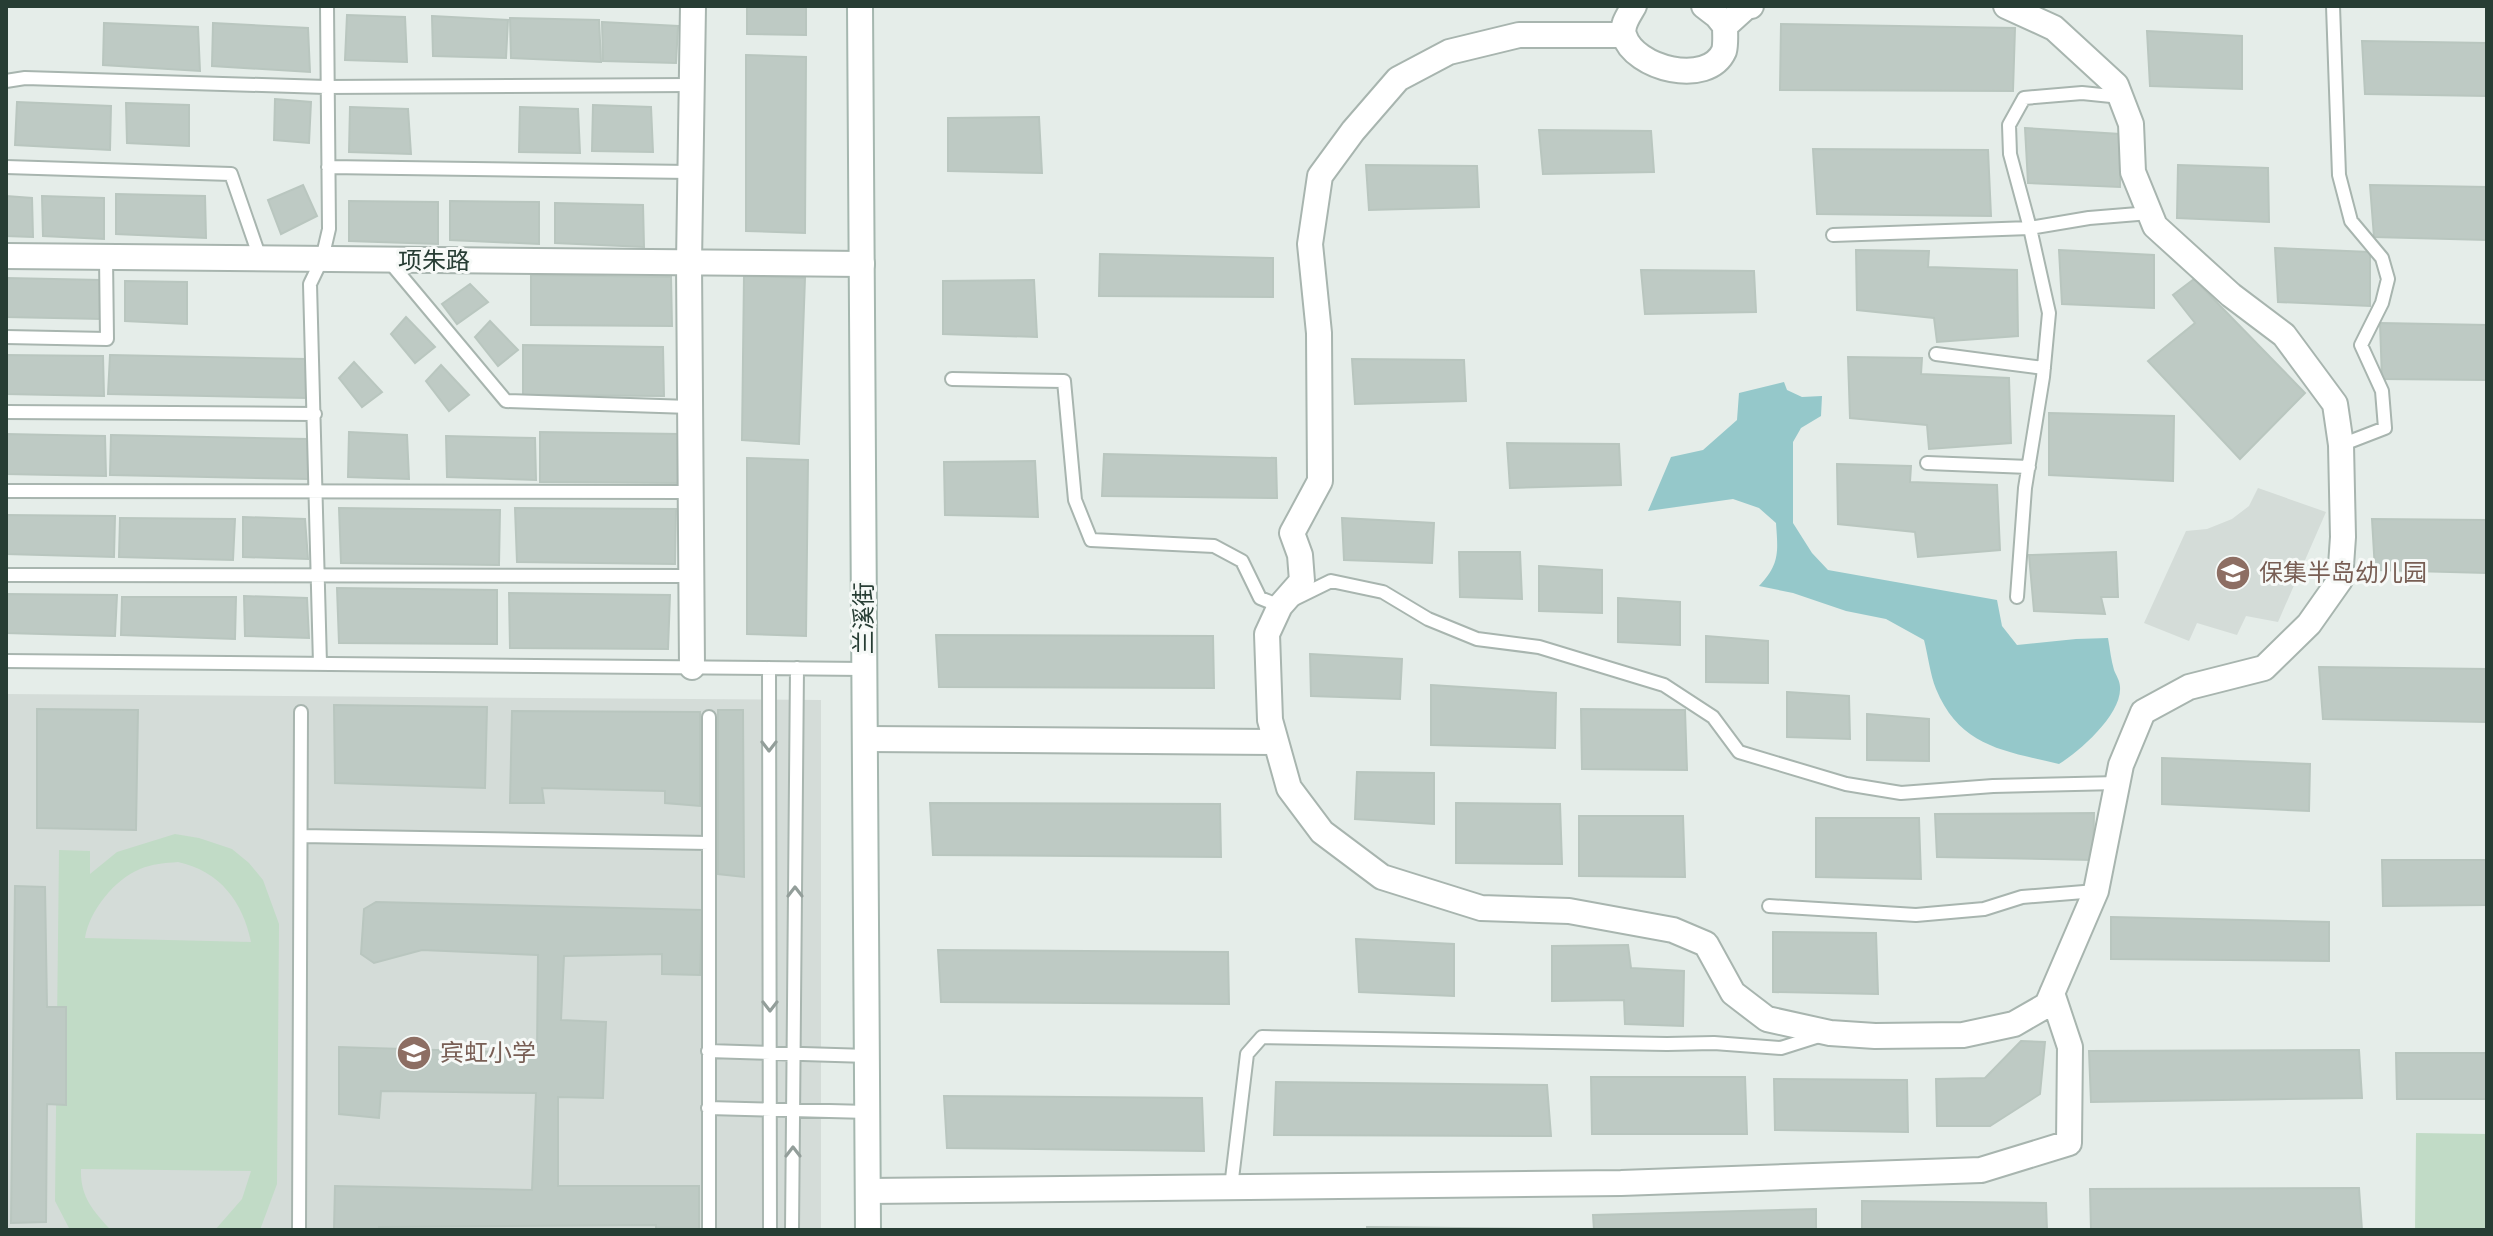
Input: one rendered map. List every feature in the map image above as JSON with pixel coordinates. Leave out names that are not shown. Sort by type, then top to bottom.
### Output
[{"type":"street","points":[[692,667],[689,263],[693,6]]},
{"type":"street","name":"兰溪街","points":[[860,6],[868,1230]]},
{"type":"street","points":[[1634,6],[1625,23],[1624,35],[1635,53],[1659,67],[1697,71],[1713,65],[1725,50],[1725,26],[1704,6]]},
{"type":"street","points":[[1725,26],[1751,6]]},
{"type":"street","points":[[1624,35],[1519,35],[1449,52],[1398,79],[1353,131],[1320,176],[1310,244],[1319,333],[1320,481],[1292,533],[1300,555],[1302,581],[1280,606],[1267,634],[1270,720],[1289,788],[1322,832],[1382,877],[1481,908],[1569,911],[1673,930],[1706,944],[1733,993],[1767,1019],[1830,1033],[1963,1035],[2014,1024],[2047,1005],[2096,891],[2121,765],[2143,712],[2189,687],[2264,668],[2309,624],[2340,580],[2343,537],[2341,445],[2335,404],[2284,335],[2220,285],[2155,226],[2133,172],[2131,124],[2116,85],[2054,28],[2006,6]]},
{"type":"street","name":"项朱路","points":[[6,256],[862,264]]},
{"type":"street","points":[[866,739],[1276,742]]},
{"type":"street","points":[[868,1191],[1621,1183],[1981,1170],[2069,1143],[2070,1047],[2052,993]]},
{"type":"lane","points":[[320,664],[310,284],[322,259],[329,229],[327,6]]},
{"type":"lane","points":[[2333,6],[2339,175],[2351,221],[2382,258],[2388,279],[2382,303],[2361,345],[2382,391],[2385,428],[2341,445]]},
{"type":"lane","points":[[6,81],[25,78],[326,87],[691,85]]},
{"type":"lane","points":[[2017,597],[2029,467],[2049,313],[2010,154],[2009,125],[2024,98],[2082,93],[2121,97]]},
{"type":"lane","points":[[6,167],[231,174],[260,258]]},
{"type":"lane","points":[[328,167],[690,172]]},
{"type":"lane","points":[[1833,235],[2030,228],[2089,218],[2150,213]]},
{"type":"lane","points":[[6,337],[107,339],[106,257]]},
{"type":"lane","points":[[388,260],[506,401],[690,407]]},
{"type":"lane","points":[[1936,354],[2044,368]]},
{"type":"lane","points":[[952,379],[1064,381],[1075,500],[1091,540],[1214,546],[1242,561],[1260,598],[1280,606],[1331,581],[1383,592],[1428,619],[1477,639],[1539,647],[1664,685],[1713,717],[1739,752],[1846,784],[1901,793],[1993,786],[2118,783]]},
{"type":"lane","points":[[6,412],[315,414]]},
{"type":"lane","points":[[1927,463],[2029,467]]},
{"type":"lane","points":[[6,491],[691,492]]},
{"type":"lane","points":[[6,575],[692,576]]},
{"type":"lane","points":[[6,661],[864,669]]},
{"type":"lane","points":[[769,668],[770,1230]]},
{"type":"lane","points":[[792,1230],[797,668]]},
{"type":"lane","points":[[299,1230],[301,712]]},
{"type":"lane","points":[[709,717],[709,1230]]},
{"type":"lane","points":[[301,836],[709,843]]},
{"type":"lane","points":[[1769,906],[1916,915],[1984,909],[2022,897],[2096,891]]},
{"type":"lane","points":[[1231,1187],[1247,1054],[1262,1037],[1714,1043],[1781,1048],[1830,1033]]},
{"type":"lane","points":[[708,1051],[868,1056]]},
{"type":"lane","points":[[708,1108],[868,1112]]},
{"type":"shaded area","name":"保集半岛幼儿园","points":[[2258,488],[2326,512],[2278,622],[2246,616],[2237,635],[2197,623],[2189,641],[2144,623],[2186,531],[2207,529],[2232,519],[2249,506]]},
{"type":"shaded area","name":"宾虹小学","points":[[6,694],[821,700],[821,1230],[6,1230]]},
{"type":"green space","points":[[175,834],[199,838],[232,849],[263,880],[279,924],[277,1184],[260,1230],[215,1230],[242,1199],[251,1171],[81,1169],[89,1202],[111,1230],[70,1230],[55,1201],[59,850],[90,851],[90,874],[117,852]],"holes":[[[178,862],[193,866],[227,890],[242,914],[251,942],[85,938],[98,907],[121,880],[145,867],[163,863]]]},
{"type":"green space","points":[[2416,1133],[2487,1134],[2487,1230],[2415,1230]]},
{"type":"water","points":[[1784,382],[1787,390],[1802,397],[1822,396],[1821,416],[1801,428],[1793,442],[1793,523],[1812,553],[1828,570],[1997,600],[2002,626],[2017,645],[2108,638],[2120,685],[2119,698],[2098,731],[2068,758],[2059,764],[2020,755],[1971,735],[1946,708],[1936,689],[1924,640],[1886,619],[1759,586],[1774,564],[1777,542],[1776,523],[1759,508],[1733,499],[1648,511],[1671,457],[1703,450],[1737,420],[1739,393]]},
{"type":"building","points":[[747,6],[806,6],[806,35],[747,34]]},
{"type":"building","points":[[347,15],[405,17],[407,62],[345,60]]},
{"type":"building","points":[[432,16],[508,20],[506,58],[433,56]]},
{"type":"building","points":[[510,18],[599,20],[601,62],[511,58]]},
{"type":"building","points":[[602,22],[678,26],[676,63],[603,61]]},
{"type":"building","points":[[104,23],[198,27],[200,71],[103,65]]},
{"type":"building","points":[[213,23],[308,28],[310,72],[212,66]]},
{"type":"building","points":[[1781,24],[2015,28],[2013,91],[1780,90]]},
{"type":"building","points":[[2147,31],[2242,36],[2242,89],[2150,86]]},
{"type":"building","points":[[2362,41],[2487,43],[2487,96],[2365,94]]},
{"type":"building","points":[[746,55],[806,57],[805,233],[746,231]]},
{"type":"building","points":[[275,99],[311,102],[309,143],[274,140]]},
{"type":"building","points":[[17,102],[111,106],[110,150],[15,145]]},
{"type":"building","points":[[126,103],[189,105],[189,146],[127,143]]},
{"type":"building","points":[[593,105],[651,107],[653,152],[592,151]]},
{"type":"building","points":[[350,107],[408,109],[411,154],[349,152]]},
{"type":"building","points":[[520,107],[578,109],[580,153],[519,152]]},
{"type":"building","points":[[1039,117],[1042,173],[948,171],[948,118]]},
{"type":"building","points":[[2025,128],[2120,134],[2120,187],[2028,183]]},
{"type":"building","points":[[1539,130],[1651,131],[1654,172],[1543,174]]},
{"type":"building","points":[[1813,149],[1988,150],[1991,216],[1817,214]]},
{"type":"building","points":[[1366,165],[1477,166],[1479,207],[1369,210]]},
{"type":"building","points":[[2178,165],[2268,168],[2269,222],[2177,218]]},
{"type":"building","points":[[303,185],[317,216],[281,234],[268,200]]},
{"type":"building","points":[[2370,185],[2487,187],[2487,240],[2374,237]]},
{"type":"building","points":[[116,194],[205,196],[206,238],[116,234]]},
{"type":"building","points":[[6,196],[32,198],[33,237],[6,236]]},
{"type":"building","points":[[42,196],[104,198],[104,239],[43,236]]},
{"type":"building","points":[[349,201],[438,202],[438,244],[349,241]]},
{"type":"building","points":[[450,201],[539,202],[539,244],[450,240]]},
{"type":"building","points":[[555,203],[643,205],[644,247],[555,243]]},
{"type":"building","points":[[2275,248],[2370,252],[2370,306],[2278,302]]},
{"type":"building","points":[[1856,250],[1929,251],[1928,267],[2017,270],[2018,336],[1937,342],[1934,318],[1857,310]]},
{"type":"building","points":[[2059,250],[2154,255],[2154,308],[2062,304]]},
{"type":"building","points":[[1100,254],[1273,258],[1273,297],[1099,296]]},
{"type":"building","points":[[1641,270],[1754,271],[1756,312],[1645,314]]},
{"type":"building","points":[[531,275],[671,277],[672,326],[531,325]]},
{"type":"building","points":[[744,276],[805,278],[799,444],[742,440]]},
{"type":"building","points":[[6,278],[101,280],[102,319],[6,317]]},
{"type":"building","points":[[2194,279],[2305,393],[2240,459],[2148,361],[2195,323],[2173,295]]},
{"type":"building","points":[[1034,280],[1037,337],[943,334],[943,281]]},
{"type":"building","points":[[125,281],[187,282],[187,324],[125,321]]},
{"type":"building","points":[[470,284],[488,302],[457,324],[442,304]]},
{"type":"building","points":[[406,317],[435,347],[415,363],[391,334]]},
{"type":"building","points":[[490,321],[518,350],[498,366],[475,337]]},
{"type":"building","points":[[2380,323],[2487,325],[2487,380],[2382,379]]},
{"type":"building","points":[[523,345],[663,347],[664,396],[523,395]]},
{"type":"building","points":[[6,355],[103,356],[104,396],[6,394]]},
{"type":"building","points":[[110,355],[306,359],[307,398],[108,394]]},
{"type":"building","points":[[1848,357],[1922,358],[1921,374],[2009,378],[2011,443],[1929,449],[1927,425],[1850,418]]},
{"type":"building","points":[[1352,359],[1464,360],[1466,401],[1355,404]]},
{"type":"building","points":[[354,362],[382,392],[362,407],[339,378]]},
{"type":"building","points":[[441,365],[469,395],[449,411],[426,381]]},
{"type":"building","points":[[2049,413],[2174,416],[2173,481],[2049,475]]},
{"type":"building","points":[[349,432],[407,435],[409,479],[348,477]]},
{"type":"building","points":[[540,432],[680,434],[681,483],[540,482]]},
{"type":"building","points":[[6,434],[105,436],[106,476],[6,474]]},
{"type":"building","points":[[111,435],[308,439],[309,479],[110,475]]},
{"type":"building","points":[[446,436],[535,438],[536,480],[447,477]]},
{"type":"building","points":[[1507,443],[1619,444],[1621,485],[1510,488]]},
{"type":"building","points":[[1104,454],[1276,458],[1277,498],[1102,496]]},
{"type":"building","points":[[747,458],[808,460],[806,636],[747,634]]},
{"type":"building","points":[[1035,461],[1038,517],[945,515],[944,462]]},
{"type":"building","points":[[1837,464],[1911,466],[1910,482],[1997,485],[2000,550],[1918,557],[1915,532],[1838,524]]},
{"type":"building","points":[[339,508],[500,510],[499,565],[341,563]]},
{"type":"building","points":[[515,508],[676,509],[675,564],[517,562]]},
{"type":"building","points":[[6,515],[115,516],[114,557],[6,554]]},
{"type":"building","points":[[243,517],[305,519],[308,559],[243,557]]},
{"type":"building","points":[[120,518],[235,519],[233,560],[119,557]]},
{"type":"building","points":[[1342,518],[1434,523],[1432,563],[1344,560]]},
{"type":"building","points":[[2372,519],[2487,520],[2487,573],[2375,570]]},
{"type":"building","points":[[1459,552],[1520,552],[1522,599],[1460,597]]},
{"type":"building","points":[[2116,552],[2118,597],[2101,597],[2105,614],[2034,611],[2029,555]]},
{"type":"building","points":[[1539,566],[1602,570],[1602,613],[1539,611]]},
{"type":"building","points":[[337,588],[497,590],[497,644],[339,643]]},
{"type":"building","points":[[509,593],[670,595],[668,649],[510,648]]},
{"type":"building","points":[[6,594],[117,595],[115,636],[6,633]]},
{"type":"building","points":[[244,596],[307,598],[309,638],[245,636]]},
{"type":"building","points":[[122,597],[236,597],[235,639],[121,635]]},
{"type":"building","points":[[1618,598],[1680,602],[1680,645],[1618,642]]},
{"type":"building","points":[[936,635],[1213,636],[1214,688],[939,687]]},
{"type":"building","points":[[1706,636],[1768,641],[1768,683],[1706,682]]},
{"type":"building","points":[[1310,654],[1402,659],[1400,699],[1311,696]]},
{"type":"building","points":[[2319,667],[2487,669],[2487,722],[2323,719]]},
{"type":"building","points":[[1431,685],[1556,693],[1555,748],[1431,745]]},
{"type":"building","points":[[1787,692],[1849,696],[1850,739],[1787,737]]},
{"type":"building","points":[[334,705],[487,707],[485,788],[335,783]]},
{"type":"building","points":[[37,709],[138,710],[136,830],[37,828]]},
{"type":"building","points":[[1581,709],[1685,710],[1687,770],[1582,769]]},
{"type":"building","points":[[718,710],[743,710],[744,877],[718,874]]},
{"type":"building","points":[[512,711],[700,712],[700,806],[665,803],[665,791],[542,788],[544,803],[510,803]]},
{"type":"building","points":[[1867,714],[1929,719],[1929,761],[1867,760]]},
{"type":"building","points":[[2162,758],[2310,764],[2309,811],[2162,804]]},
{"type":"building","points":[[1357,772],[1434,773],[1434,824],[1355,819]]},
{"type":"building","points":[[930,803],[1220,804],[1221,857],[933,855]]},
{"type":"building","points":[[1456,803],[1560,804],[1562,864],[1456,863]]},
{"type":"building","points":[[2094,813],[2093,860],[1937,857],[1935,814]]},
{"type":"building","points":[[1579,816],[1683,816],[1685,877],[1579,876]]},
{"type":"building","points":[[1816,818],[1919,818],[1921,879],[1816,877]]},
{"type":"building","points":[[2382,860],[2487,860],[2487,905],[2383,906]]},
{"type":"building","points":[[15,886],[45,887],[47,1007],[66,1007],[66,1105],[47,1104],[46,1222],[11,1223]]},
{"type":"building","points":[[376,902],[702,910],[700,975],[662,974],[662,954],[564,956],[561,1020],[606,1022],[603,1098],[558,1097],[558,1186],[699,1186],[699,1230],[656,1230],[656,1225],[334,1230],[335,1186],[532,1190],[536,1093],[381,1091],[379,1118],[339,1114],[339,1047],[537,1053],[538,955],[422,950],[374,963],[361,954],[364,909]]},
{"type":"building","points":[[2111,917],[2329,922],[2329,961],[2111,959]]},
{"type":"building","points":[[1773,932],[1876,933],[1878,994],[1773,992]]},
{"type":"building","points":[[1356,939],[1454,944],[1454,996],[1359,992]]},
{"type":"building","points":[[1628,945],[1631,968],[1684,971],[1683,1026],[1625,1024],[1624,1000],[1552,1001],[1552,946]]},
{"type":"building","points":[[938,950],[1228,952],[1229,1004],[941,1002]]},
{"type":"building","points":[[2021,1041],[2045,1042],[2040,1094],[1990,1126],[1937,1126],[1936,1079],[1985,1078]]},
{"type":"building","points":[[2359,1050],[2362,1098],[2091,1102],[2089,1051]]},
{"type":"building","points":[[2396,1053],[2487,1053],[2487,1099],[2397,1099]]},
{"type":"building","points":[[1591,1077],[1745,1077],[1747,1134],[1592,1134]]},
{"type":"building","points":[[1774,1079],[1907,1080],[1908,1132],[1775,1130]]},
{"type":"building","points":[[1276,1082],[1547,1085],[1551,1136],[1274,1135]]},
{"type":"building","points":[[944,1096],[1202,1098],[1204,1151],[947,1148]]},
{"type":"building","points":[[2359,1188],[2362,1230],[2091,1230],[2090,1189]]},
{"type":"building","points":[[1862,1201],[2046,1203],[2047,1230],[1862,1230]]},
{"type":"building","points":[[1816,1209],[1816,1230],[1594,1230],[1593,1215]]},
{"type":"building","points":[[1367,1227],[1552,1229],[1552,1230],[1367,1230]]},
{"type":"place","name":"保集半岛幼儿园","points":[[2233,573]]},
{"type":"place","name":"宾虹小学","points":[[414,1053]]}]
